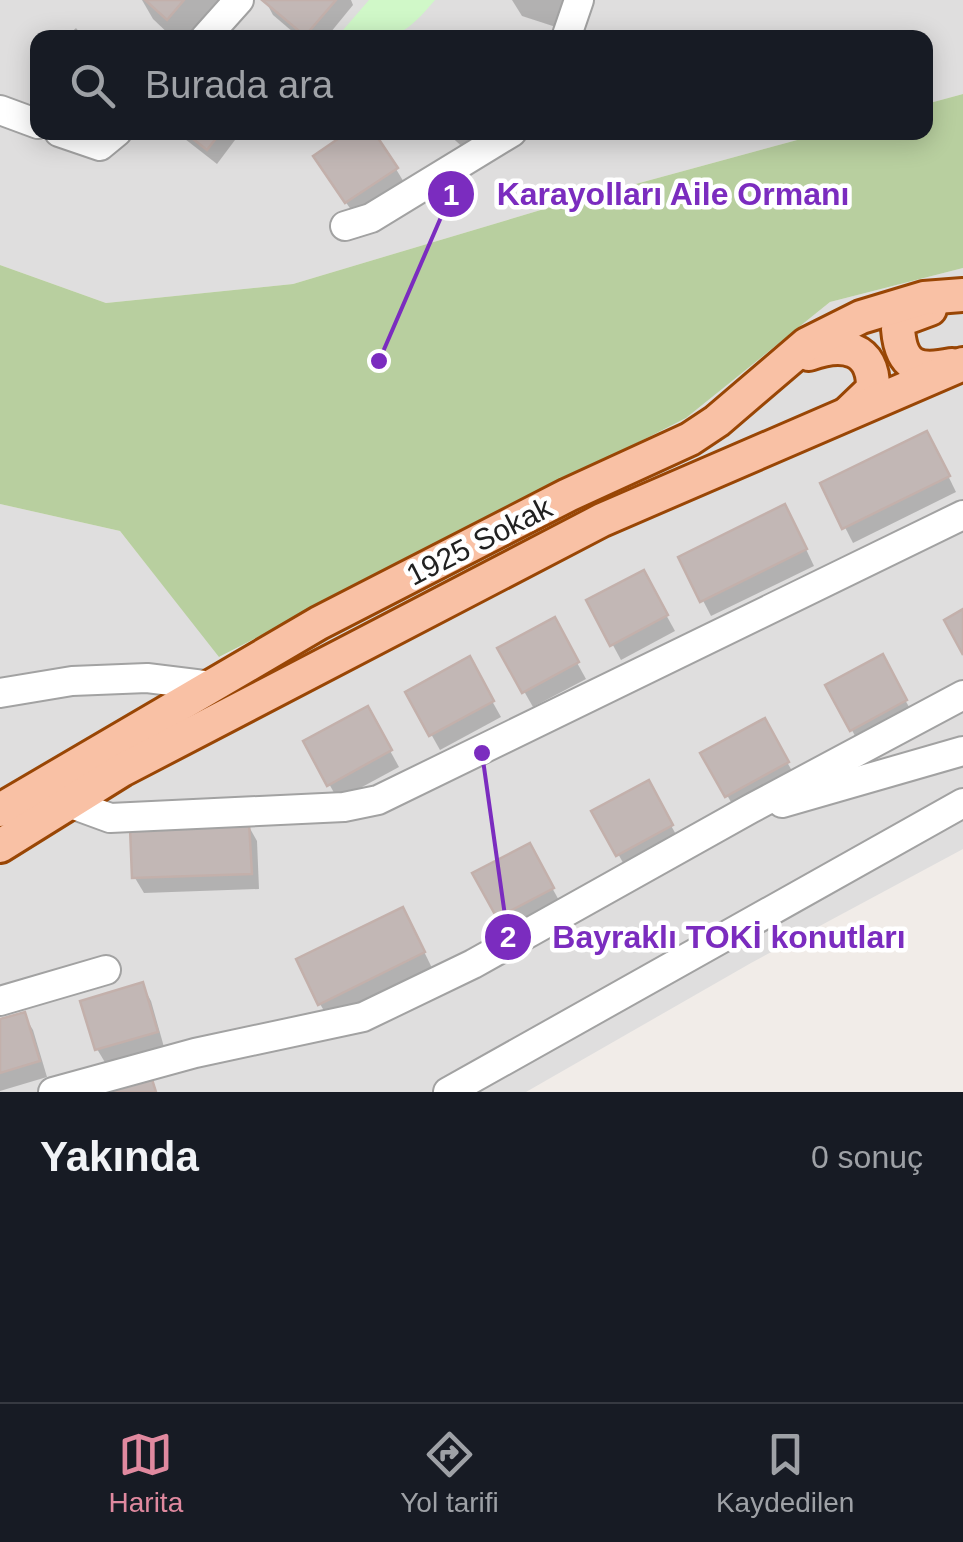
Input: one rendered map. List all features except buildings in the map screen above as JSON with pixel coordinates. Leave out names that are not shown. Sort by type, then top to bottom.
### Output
[{"type":"main road","points":[[963,297],[903,319],[898,329],[902,354],[909,362],[934,369],[963,363]]},
{"type":"main road","name":"1925 Sokak","points":[[0,810],[336,614],[568,494],[690,439],[717,421],[807,344],[860,317],[924,298],[963,297]]},
{"type":"main road","points":[[758,386],[824,348],[854,349],[870,370],[874,389],[838,420]]},
{"type":"main road","name":"1925 Sokak","points":[[0,846],[122,770],[602,520],[963,363]]},
{"type":"street","points":[[212,30],[239,0]]},
{"type":"street","points":[[569,30],[579,0]]},
{"type":"street","points":[[0,110],[30,121]]},
{"type":"street","points":[[82,140],[100,146],[108,140]]},
{"type":"street","points":[[345,226],[372,218],[499,140]]},
{"type":"street","points":[[69,803],[110,818],[344,808],[378,800],[963,515]]},
{"type":"street","points":[[0,693],[72,682],[147,678],[212,686]]},
{"type":"street","points":[[53,1092],[195,1052],[363,1017],[473,964],[963,695]]},
{"type":"street","points":[[750,809],[806,798],[963,751]]},
{"type":"street","points":[[448,1092],[963,804]]},
{"type":"street","points":[[0,1001],[106,970]]},
{"type":"shaded area","points":[[0,0],[963,0],[963,94],[933,102],[933,30],[30,30],[30,140],[797,140],[544,209],[293,284],[106,303],[0,265]]},
{"type":"shaded area","points":[[963,268],[963,849],[751,963],[526,1092],[0,1092],[0,504],[120,531],[220,657],[686,418],[830,302]]},
{"type":"green space","points":[[369,0],[435,0],[403,30],[343,30]]},
{"type":"green space","points":[[963,94],[963,268],[830,302],[686,418],[219,657],[120,531],[0,504],[0,265],[106,303],[293,284],[544,209],[797,140],[933,140],[933,102]]},
{"type":"place","name":"Karayolları Aile Ormanı","points":[[379,361]]},
{"type":"place","name":"Bayraklı TOKİ konutları","points":[[482,753]]}]
